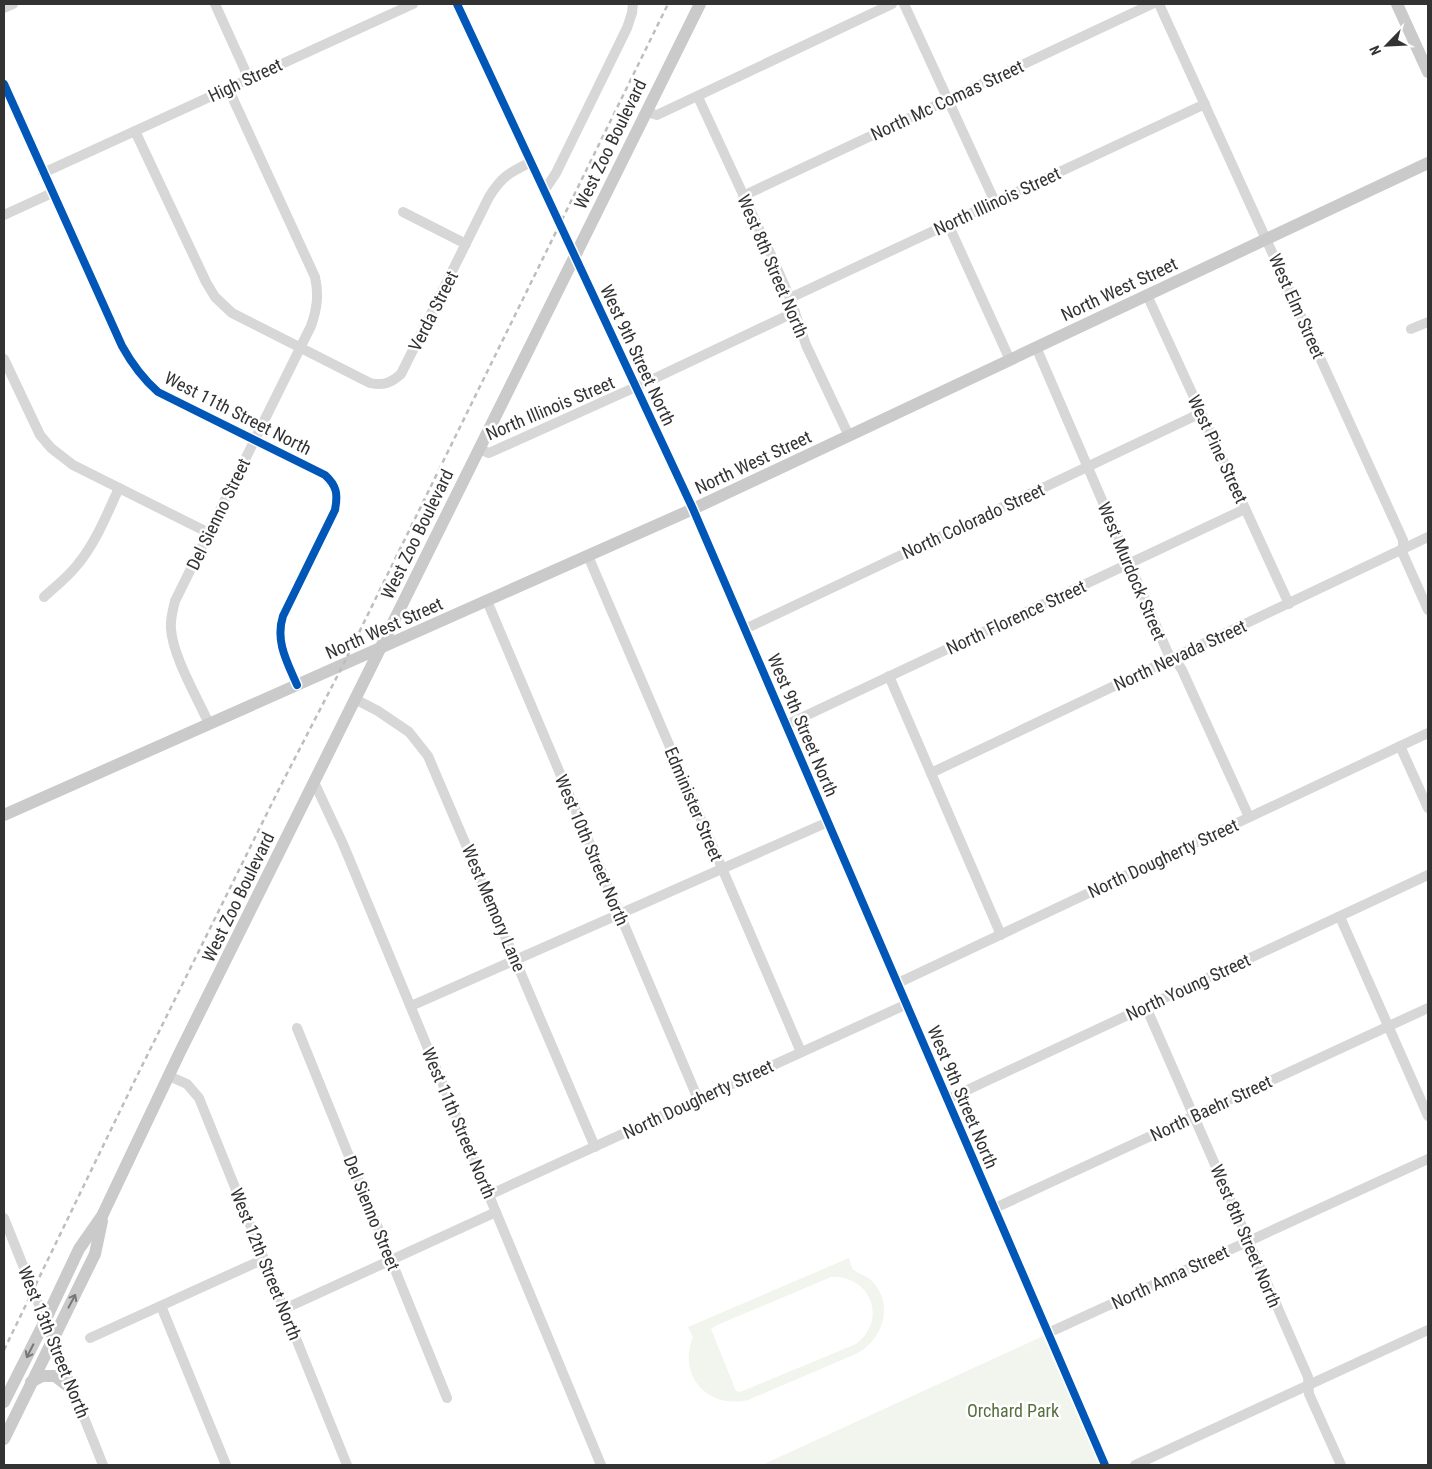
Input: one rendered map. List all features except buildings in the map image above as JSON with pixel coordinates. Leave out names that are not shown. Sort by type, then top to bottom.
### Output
[{"type":"main road","name":"West Zoo Boulevard","points":[[4,1402],[79,1249],[102,1216],[169,1076],[574,255],[700,4]]},
{"type":"main road","points":[[1397,4],[1428,72]]},
{"type":"main road","name":"North West Street","points":[[4,815],[693,509],[1428,163]]},
{"type":"main road","name":"West Zoo Boulevard","points":[[4,1438],[95,1254],[102,1216]]},
{"type":"main road","points":[[31,1382],[42,1376],[55,1376],[73,1390]]},
{"type":"street","points":[[4,8],[13,4]]},
{"type":"street","points":[[215,4],[249,79]]},
{"type":"street","name":"High Street","points":[[43,173],[413,4]]},
{"type":"street","name":"West 9th Street North","points":[[457,4],[693,509],[1105,1465]]},
{"type":"street","points":[[646,112],[657,115],[892,4]]},
{"type":"street","points":[[904,4],[995,202]]},
{"type":"street","name":"North Mc Comas Street","points":[[744,196],[1152,4]]},
{"type":"street","name":"West Elm Street","points":[[1160,4],[1403,540],[1403,554],[1428,610]]},
{"type":"street","points":[[544,190],[556,173],[612,60],[627,28],[632,8]]},
{"type":"street","name":"West 11th Street North","points":[[4,84],[122,346],[145,381],[158,392],[325,475],[332,481],[337,492],[335,510],[283,616],[280,627],[282,648],[298,685]]},
{"type":"street","name":"Del Sienno Street","points":[[209,724],[180,661],[172,638],[171,627],[175,601],[311,326],[318,302],[315,276],[228,88]]},
{"type":"street","name":"West 8th Street North","points":[[698,97],[790,298],[806,345],[849,436]]},
{"type":"street","name":"North Illinois Street","points":[[790,298],[1205,104]]},
{"type":"street","points":[[135,131],[206,282],[215,297],[232,313],[300,348]]},
{"type":"street","name":"Verda Street","points":[[300,348],[370,383],[378,385],[394,381],[401,374],[496,185],[503,177],[531,162]]},
{"type":"street","points":[[4,214],[52,193]]},
{"type":"street","points":[[402,212],[466,244]]},
{"type":"street","points":[[948,224],[1010,360]]},
{"type":"street","name":"West Pine Street","points":[[1147,295],[1288,604]]},
{"type":"street","name":"North Illinois Street","points":[[479,449],[489,453],[636,387],[795,312]]},
{"type":"street","points":[[1411,329],[1428,322]]},
{"type":"street","name":"West Murdock Street","points":[[1036,347],[1167,652],[1179,663],[1249,817]]},
{"type":"street","points":[[4,359],[40,435],[51,448],[73,465],[209,533]]},
{"type":"street","name":"North Colorado Street","points":[[745,629],[1201,413]]},
{"type":"street","points":[[44,597],[76,566],[88,550],[120,488]]},
{"type":"street","name":"North Florence Street","points":[[786,725],[1128,563],[1245,510]]},
{"type":"street","name":"North Nevada Street","points":[[931,773],[1428,538]]},
{"type":"street","name":"Edminister Street","points":[[588,556],[801,1052]]},
{"type":"street","name":"West 10th Street North","points":[[487,601],[698,1099]]},
{"type":"street","points":[[890,676],[1001,934]]},
{"type":"street","name":"West Memory Lane","points":[[355,699],[409,732],[428,756],[595,1147]]},
{"type":"street","name":"North Dougherty Street","points":[[898,983],[1428,733]]},
{"type":"street","points":[[1400,746],[1428,808]]},
{"type":"street","name":"West 11th Street North","points":[[314,782],[343,844],[602,1465]]},
{"type":"street","points":[[411,1006],[828,822]]},
{"type":"street","name":"North Young Street","points":[[948,1099],[1428,875]]},
{"type":"street","points":[[1340,916],[1428,1116]]},
{"type":"street","name":"North Dougherty Street","points":[[489,1195],[907,1004]]},
{"type":"street","name":"West 8th Street North","points":[[1146,1007],[1308,1377],[1309,1394],[1341,1465]]},
{"type":"street","name":"North Baehr Street","points":[[994,1208],[1428,1008]]},
{"type":"street","name":"Del Sienno Street","points":[[297,1028],[447,1398]]},
{"type":"street","name":"West 12th Street North","points":[[169,1076],[187,1084],[199,1098],[347,1465]]},
{"type":"street","name":"North Anna Street","points":[[1048,1333],[1428,1158]]},
{"type":"street","points":[[284,1309],[496,1212]]},
{"type":"street","name":"West 13th Street North","points":[[4,1218],[103,1465]]},
{"type":"street","points":[[90,1338],[264,1259]]},
{"type":"street","points":[[161,1306],[226,1465]]},
{"type":"street","points":[[1135,1465],[1428,1330]]},
{"type":"green space","points":[[849,1258],[853,1269],[870,1279],[878,1288],[884,1309],[880,1329],[867,1346],[858,1353],[748,1400],[733,1401],[720,1399],[709,1394],[700,1386],[693,1376],[689,1365],[689,1351],[693,1337],[688,1327]],"holes":[[[831,1277],[845,1278],[856,1283],[865,1291],[870,1301],[873,1312],[866,1334],[856,1344],[740,1392],[736,1391],[711,1329]]]},
{"type":"green space","name":"Orchard Park","points":[[1043,1336],[1099,1465],[762,1465]]},
{"type":"railway","points":[[4,1350],[137,1076],[279,789],[343,665],[668,4]]},
{"type":"cycle path","points":[[457,4],[693,509],[1105,1465]]},
{"type":"cycle path","points":[[4,84],[122,346],[142,376],[158,392],[325,475],[334,487],[336,495],[335,510],[283,616],[281,625],[280,634],[283,651],[297,685]]}]
